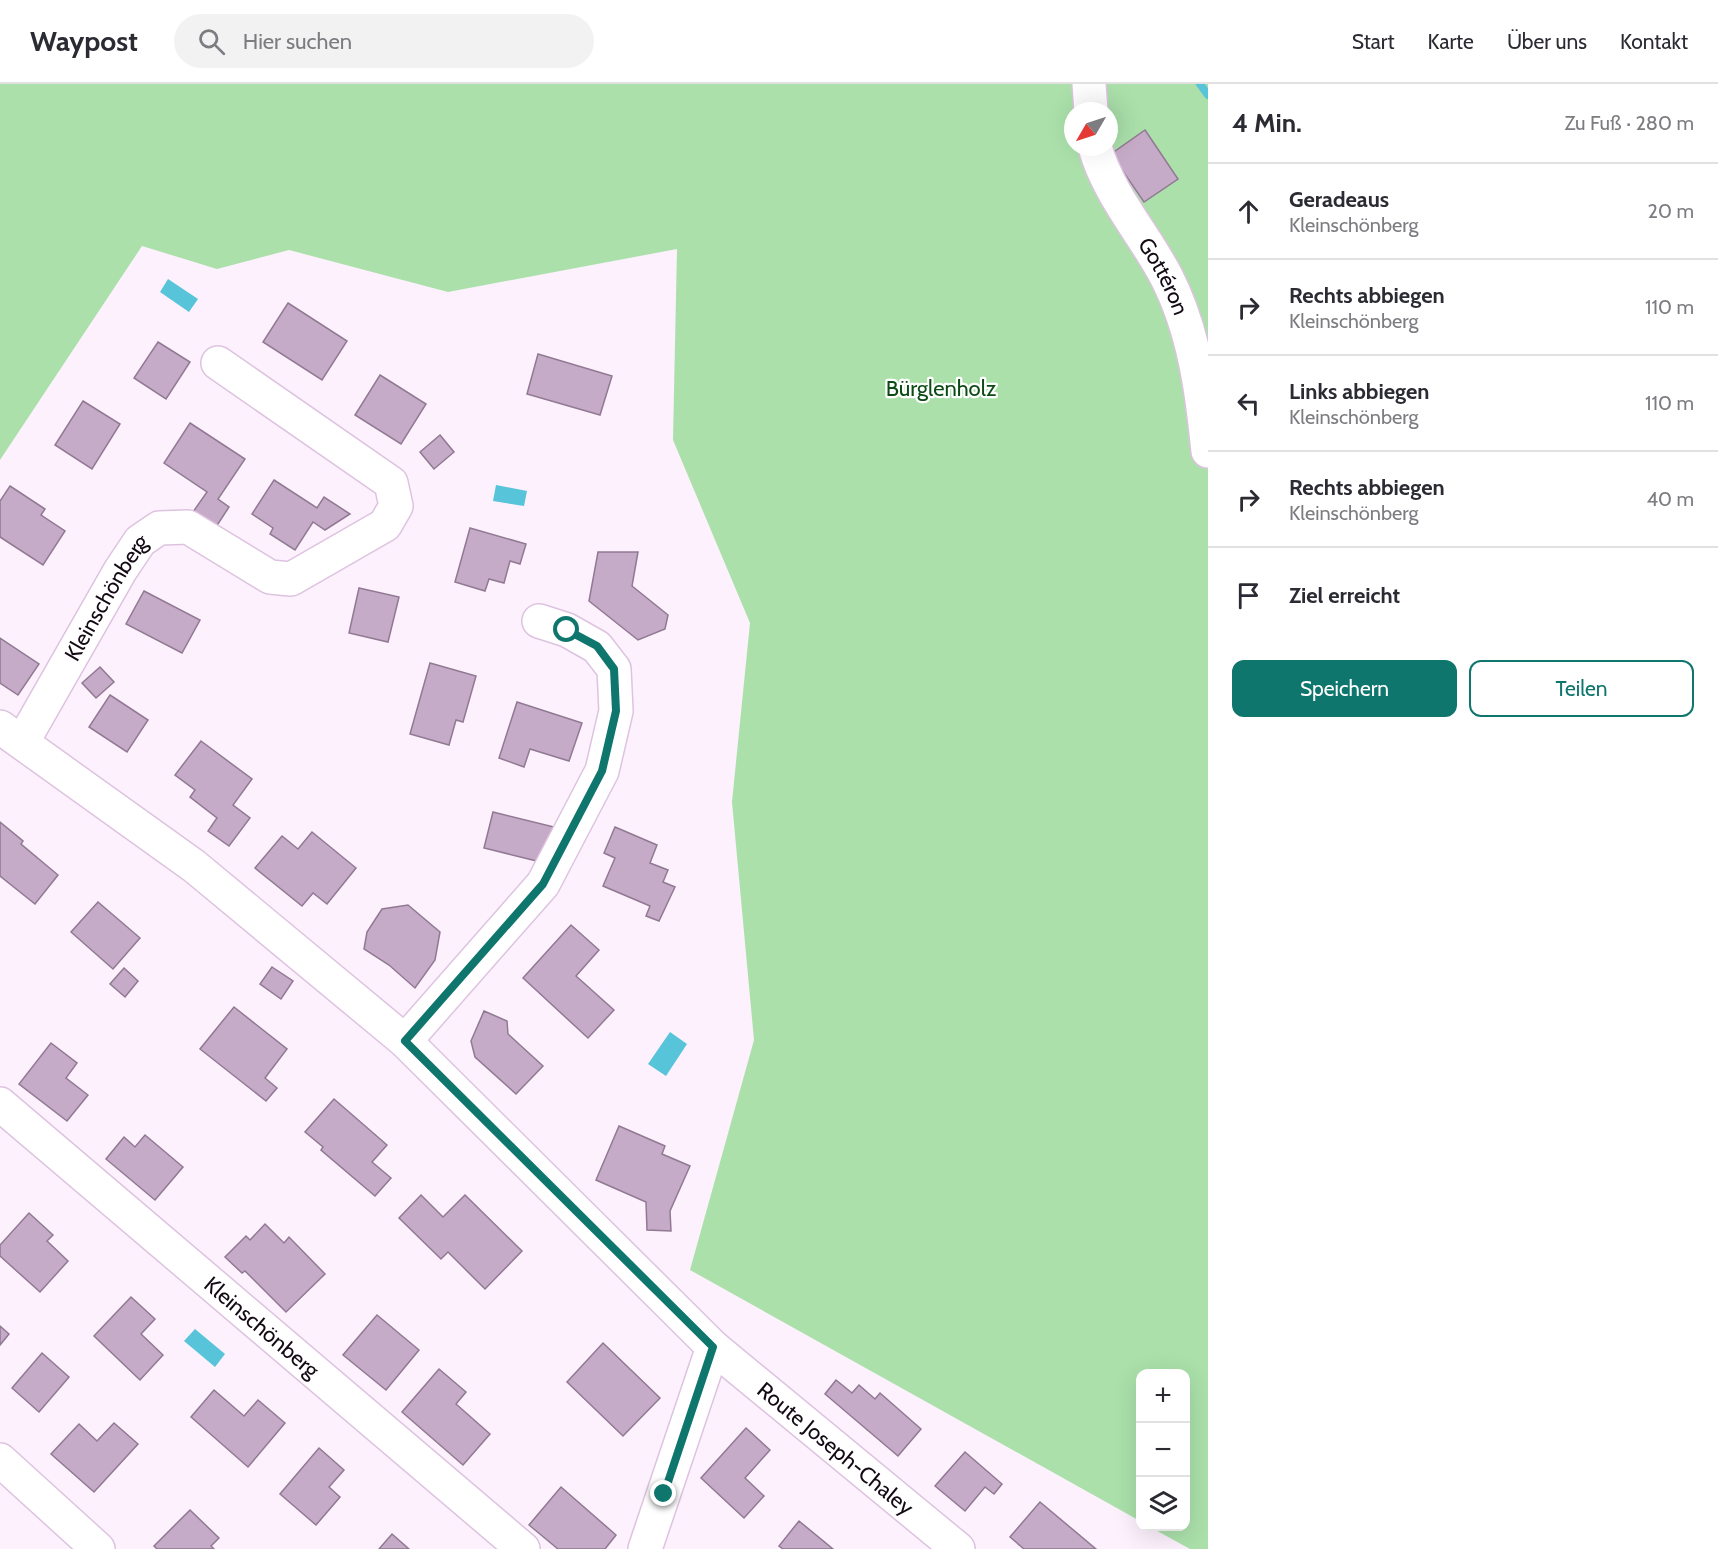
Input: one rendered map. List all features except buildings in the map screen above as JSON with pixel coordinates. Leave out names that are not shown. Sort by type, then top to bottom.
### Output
[{"type":"street","points":[[1089,84],[1090,102]]},
{"type":"street","name":"Gottéron","points":[[1098,156],[1104,171],[1166,277],[1183,315],[1194,353],[1208,451]]},
{"type":"street","name":"Kleinschönberg","points":[[218,363],[391,483],[396,506],[385,525],[291,579],[270,578],[188,527],[159,528],[140,541],[12,734],[194,866],[405,1041],[713,1347]]},
{"type":"street","points":[[405,1041],[543,884],[602,771],[616,711],[614,669],[597,646],[567,630],[539,621]]},
{"type":"street","name":"Kleinschönberg","points":[[0,1104],[523,1549]]},
{"type":"street","points":[[645,1549],[713,1347]]},
{"type":"street","name":"Route Joseph-Chaley","points":[[713,1347],[958,1549]]},
{"type":"street","points":[[0,1460],[98,1549]]},
{"type":"green space","name":"Bürglenholz","points":[[0,84],[1208,84],[1208,1549],[1190,1549],[1157,1531],[1190,1531],[1190,1369],[1136,1369],[1136,1519],[690,1270],[754,1040],[732,802],[750,623],[673,440],[677,249],[448,292],[289,250],[217,269],[142,246],[0,460]]},
{"type":"water","points":[[168,279],[198,299],[189,312],[160,292]]},
{"type":"water","points":[[496,485],[527,491],[524,506],[493,501]]},
{"type":"water","points":[[670,1032],[687,1044],[666,1076],[648,1064]]},
{"type":"water","points":[[195,1329],[225,1354],[215,1367],[184,1341]]},
{"type":"waterway","points":[[1200,84],[1208,95]]},
{"type":"route","points":[[567,630],[597,646],[614,669],[616,711],[602,771],[543,884],[405,1041],[713,1347],[664,1494]]}]
